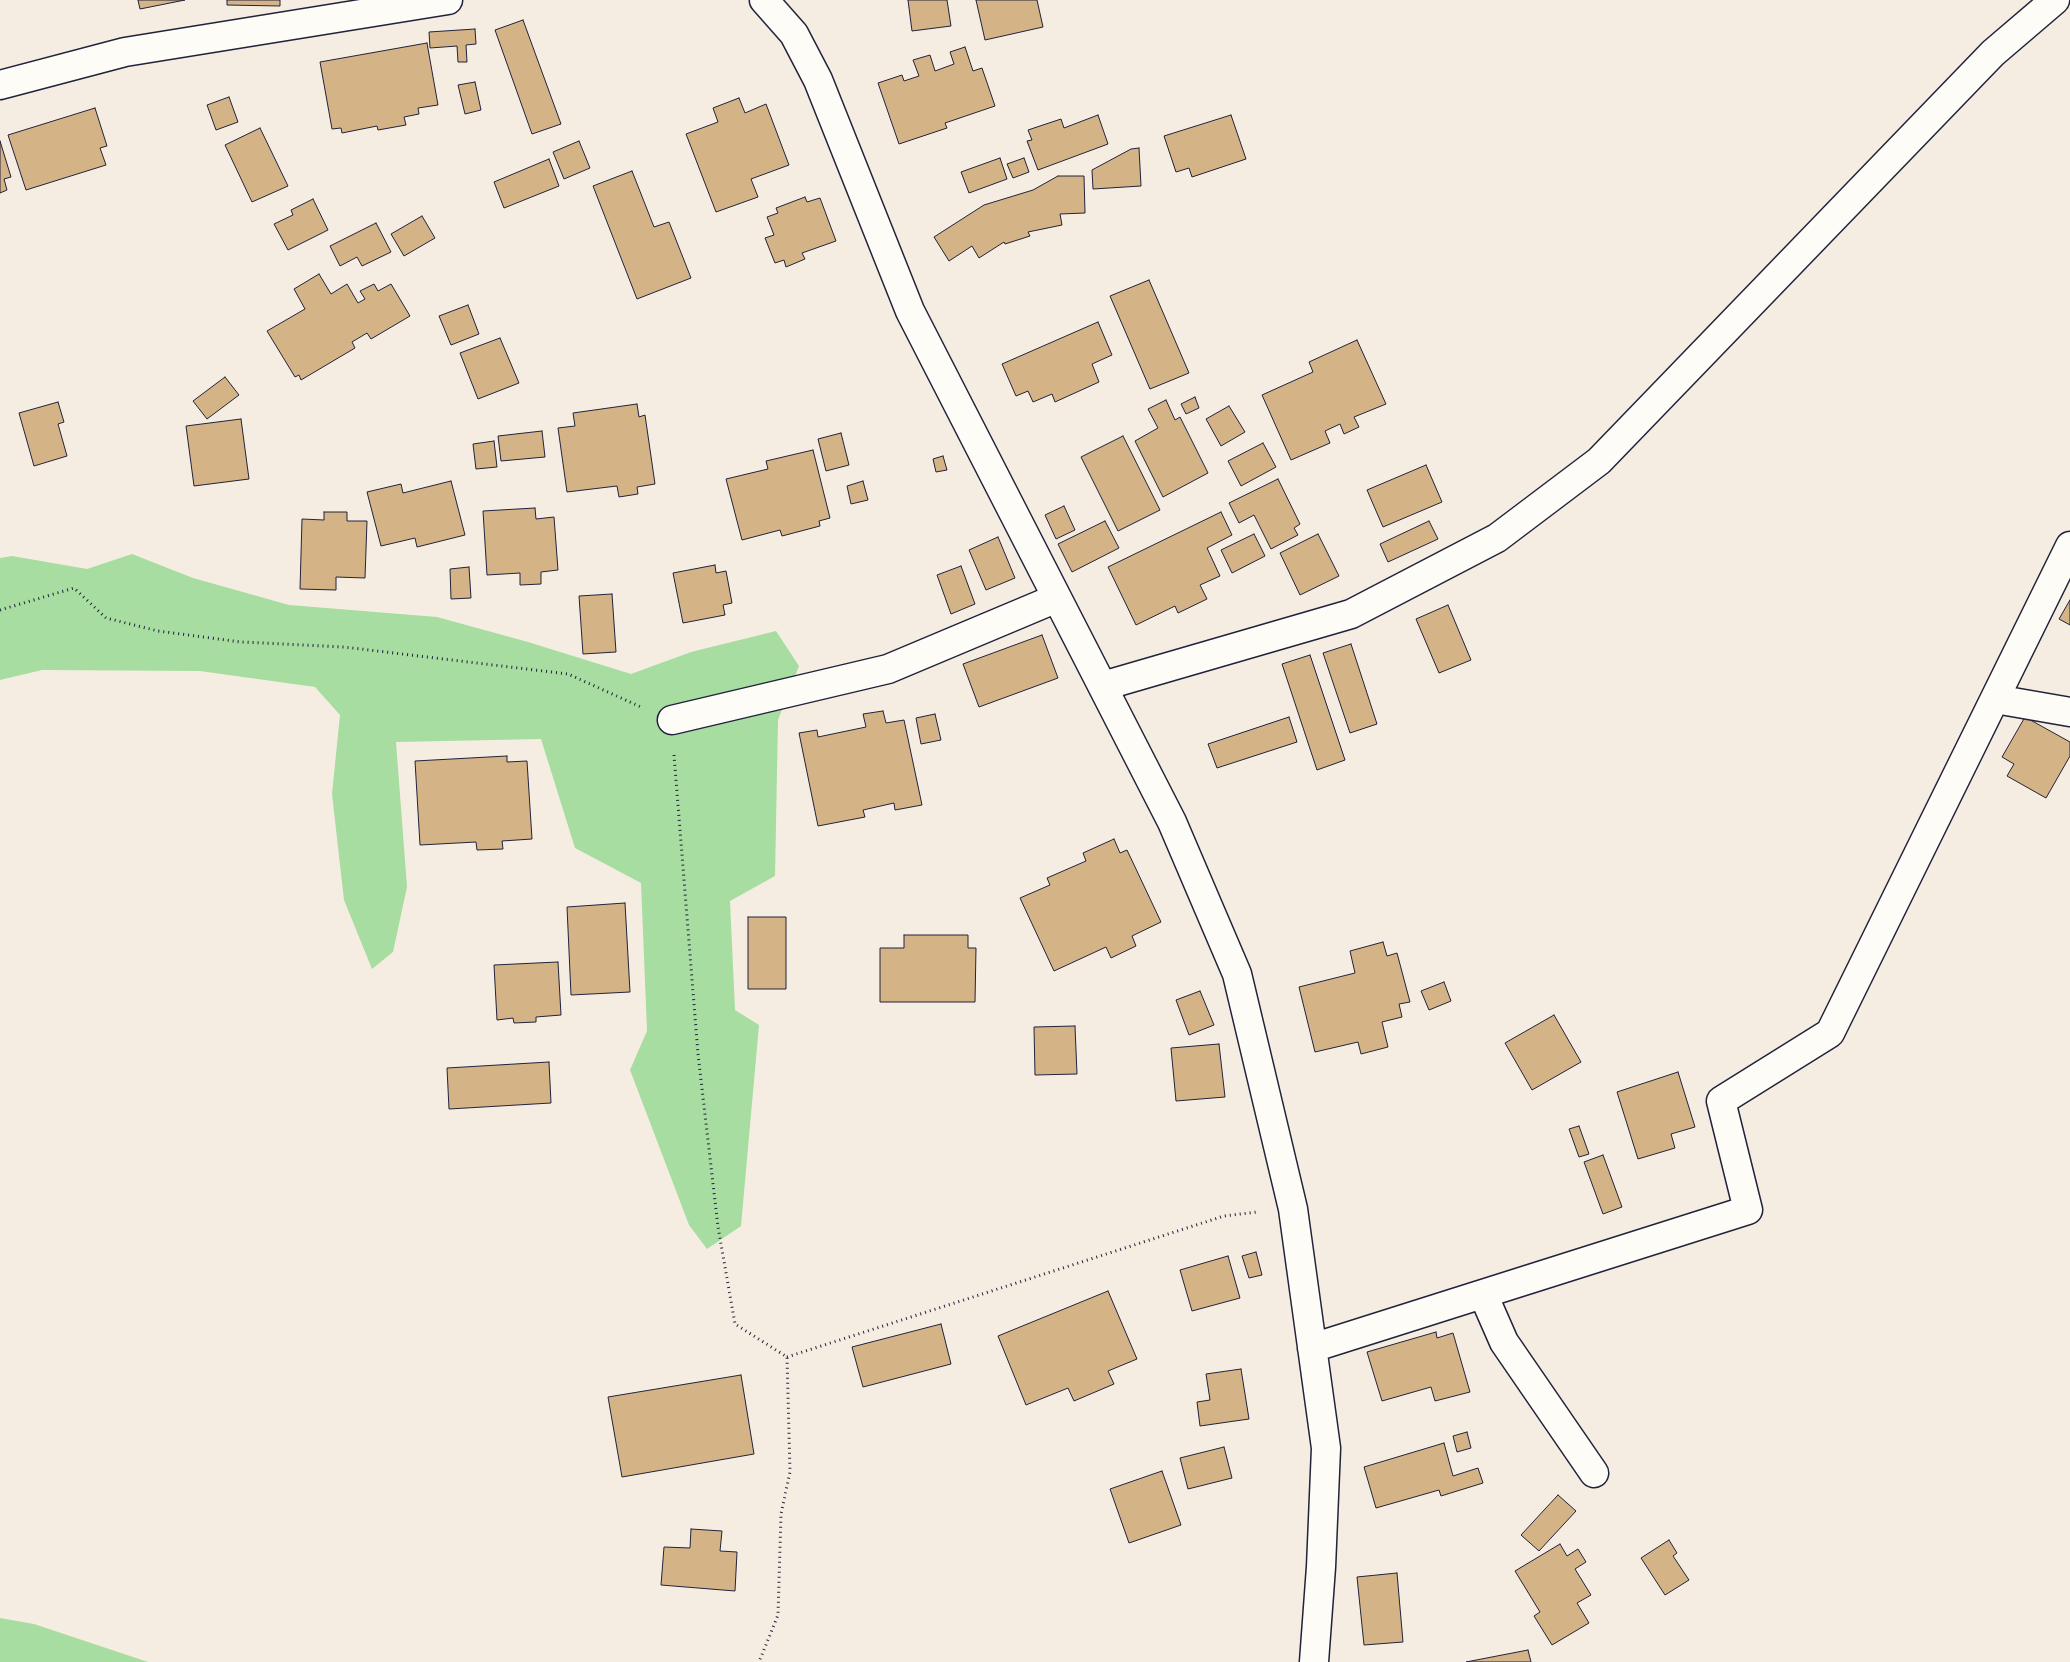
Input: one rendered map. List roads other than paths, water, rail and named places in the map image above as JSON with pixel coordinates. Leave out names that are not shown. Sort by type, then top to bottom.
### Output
[{"type":"street","points":[[0,85],[125,52],[392,11],[448,0]]},
{"type":"street","points":[[764,0],[794,34],[818,80],[910,311],[1172,822],[1237,974],[1293,1209],[1326,1448],[1321,1567],[1314,1662]]},
{"type":"street","points":[[1103,686],[1351,614],[1497,538],[1599,462],[1993,53],[2055,0]]},
{"type":"street","points":[[1312,1348],[1748,1210],[1721,1101],[1830,1033],[2070,546]]},
{"type":"street","points":[[672,720],[888,669],[1057,598]]},
{"type":"street","points":[[1995,699],[2070,712]]},
{"type":"street","points":[[1482,1294],[1504,1342],[1594,1473]]}]
